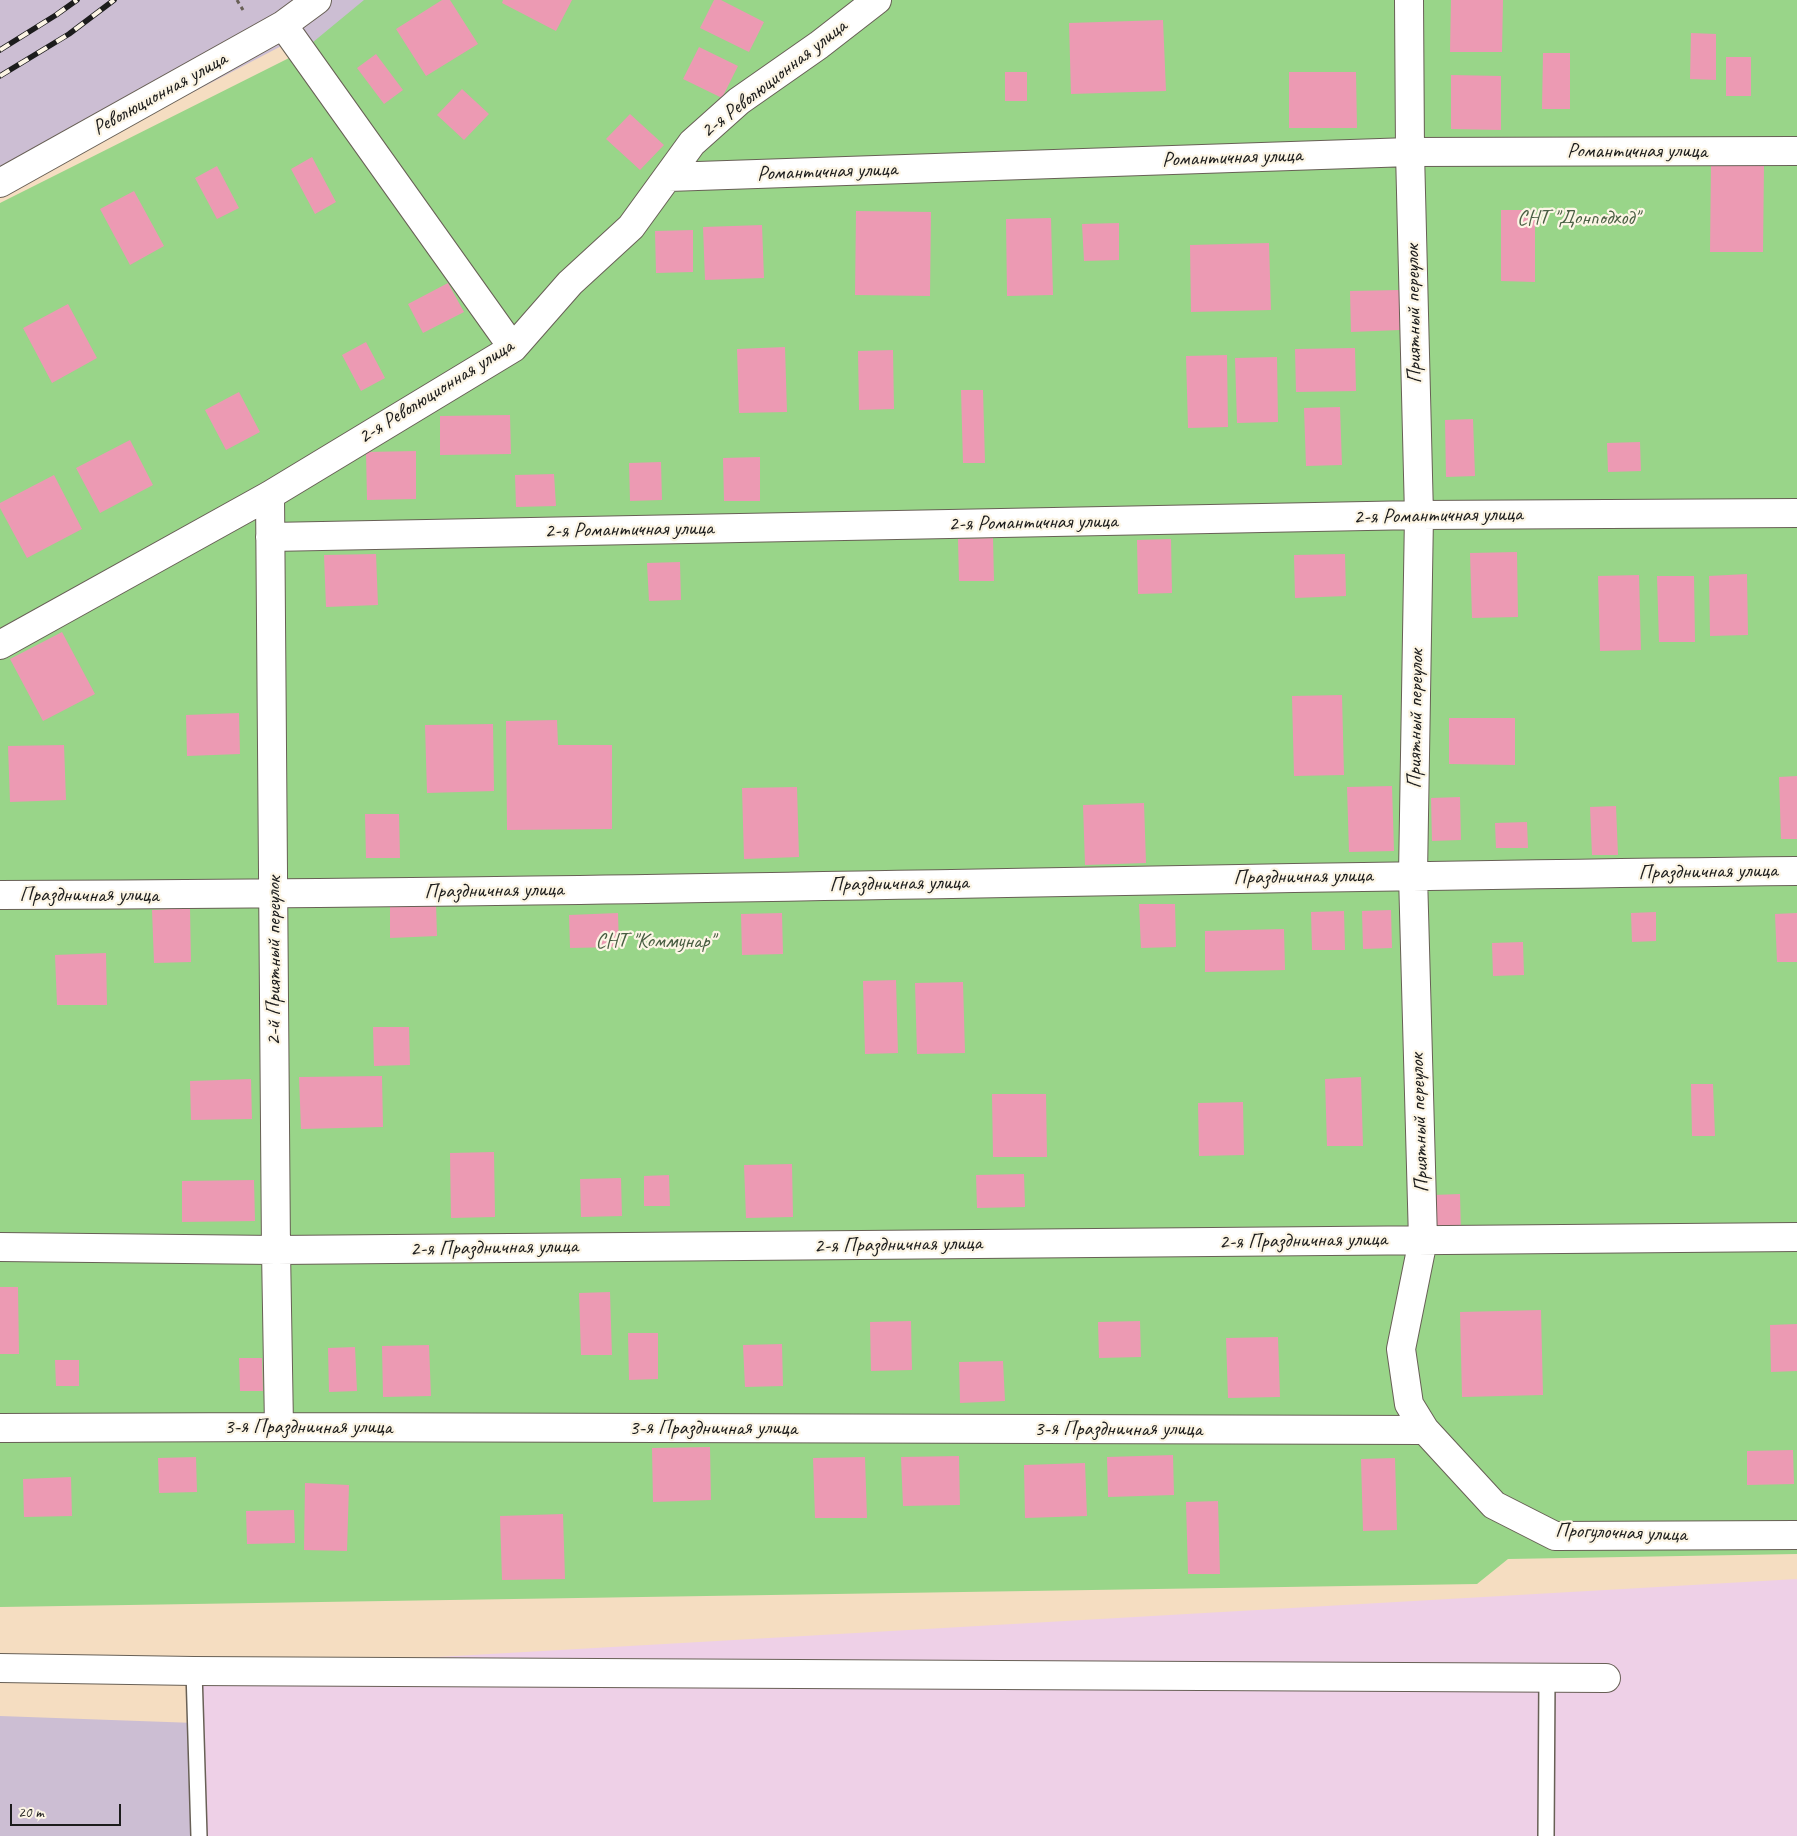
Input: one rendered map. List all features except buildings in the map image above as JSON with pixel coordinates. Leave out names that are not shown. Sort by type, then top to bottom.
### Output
[{"type":"street","name":"Революционная улица","points":[[0,183],[283,25],[317,0]]},
{"type":"street","name":"2-я Революционная улица","points":[[0,645],[270,495],[513,348],[570,284],[631,227],[692,143],[740,101],[820,45],[877,0]]},
{"type":"street","name":"Приятный переулок","points":[[1409,0],[1410,152],[1419,515],[1413,875],[1423,1240],[1401,1349],[1409,1404],[1425,1430]]},
{"type":"street","points":[[283,25],[513,348]]},
{"type":"street","name":"Романтичная улица","points":[[668,177],[1410,152],[1797,151]]},
{"type":"street","name":"2-й Приятный переулок","points":[[270,495],[279,1427]]},
{"type":"street","name":"2-я Романтичная улица","points":[[270,537],[1419,515],[1797,513]]},
{"type":"street","name":"Праздничная улица","points":[[0,895],[274,894],[1413,875],[1797,871]]},
{"type":"street","name":"2-я Праздничная улица","points":[[0,1247],[276,1250],[1797,1237]]},
{"type":"street","name":"3-я Праздничная улица","points":[[0,1428],[1425,1430]]},
{"type":"street","name":"Прогулочная улица","points":[[1425,1430],[1494,1506],[1555,1536],[1797,1535]]},
{"type":"street","points":[[0,1668],[194,1671],[1606,1678]]},
{"type":"lane","points":[[194,1671],[199,1836]]},
{"type":"lane","points":[[1546,1836],[1547,1678]]},
{"type":"shaded area","points":[[0,0],[407,0],[316,62],[291,41],[0,193]]},
{"type":"shaded area","points":[[1797,1579],[1797,1836],[199,1836],[194,1671]]},
{"type":"shaded area","points":[[0,1716],[195,1723],[195,1836],[0,1836]]},
{"type":"green space","name":"СНТ \"Коммунар\"","points":[[364,0],[1797,0],[1797,1554],[1508,1559],[1477,1584],[0,1607],[0,203],[301,52]]},
{"type":"railway","points":[[0,50],[77,0]]},
{"type":"railway","points":[[0,76],[69,34],[114,0]]},
{"type":"park label","name":"СНТ \"Донподход\"","points":[[1578,218]]}]
